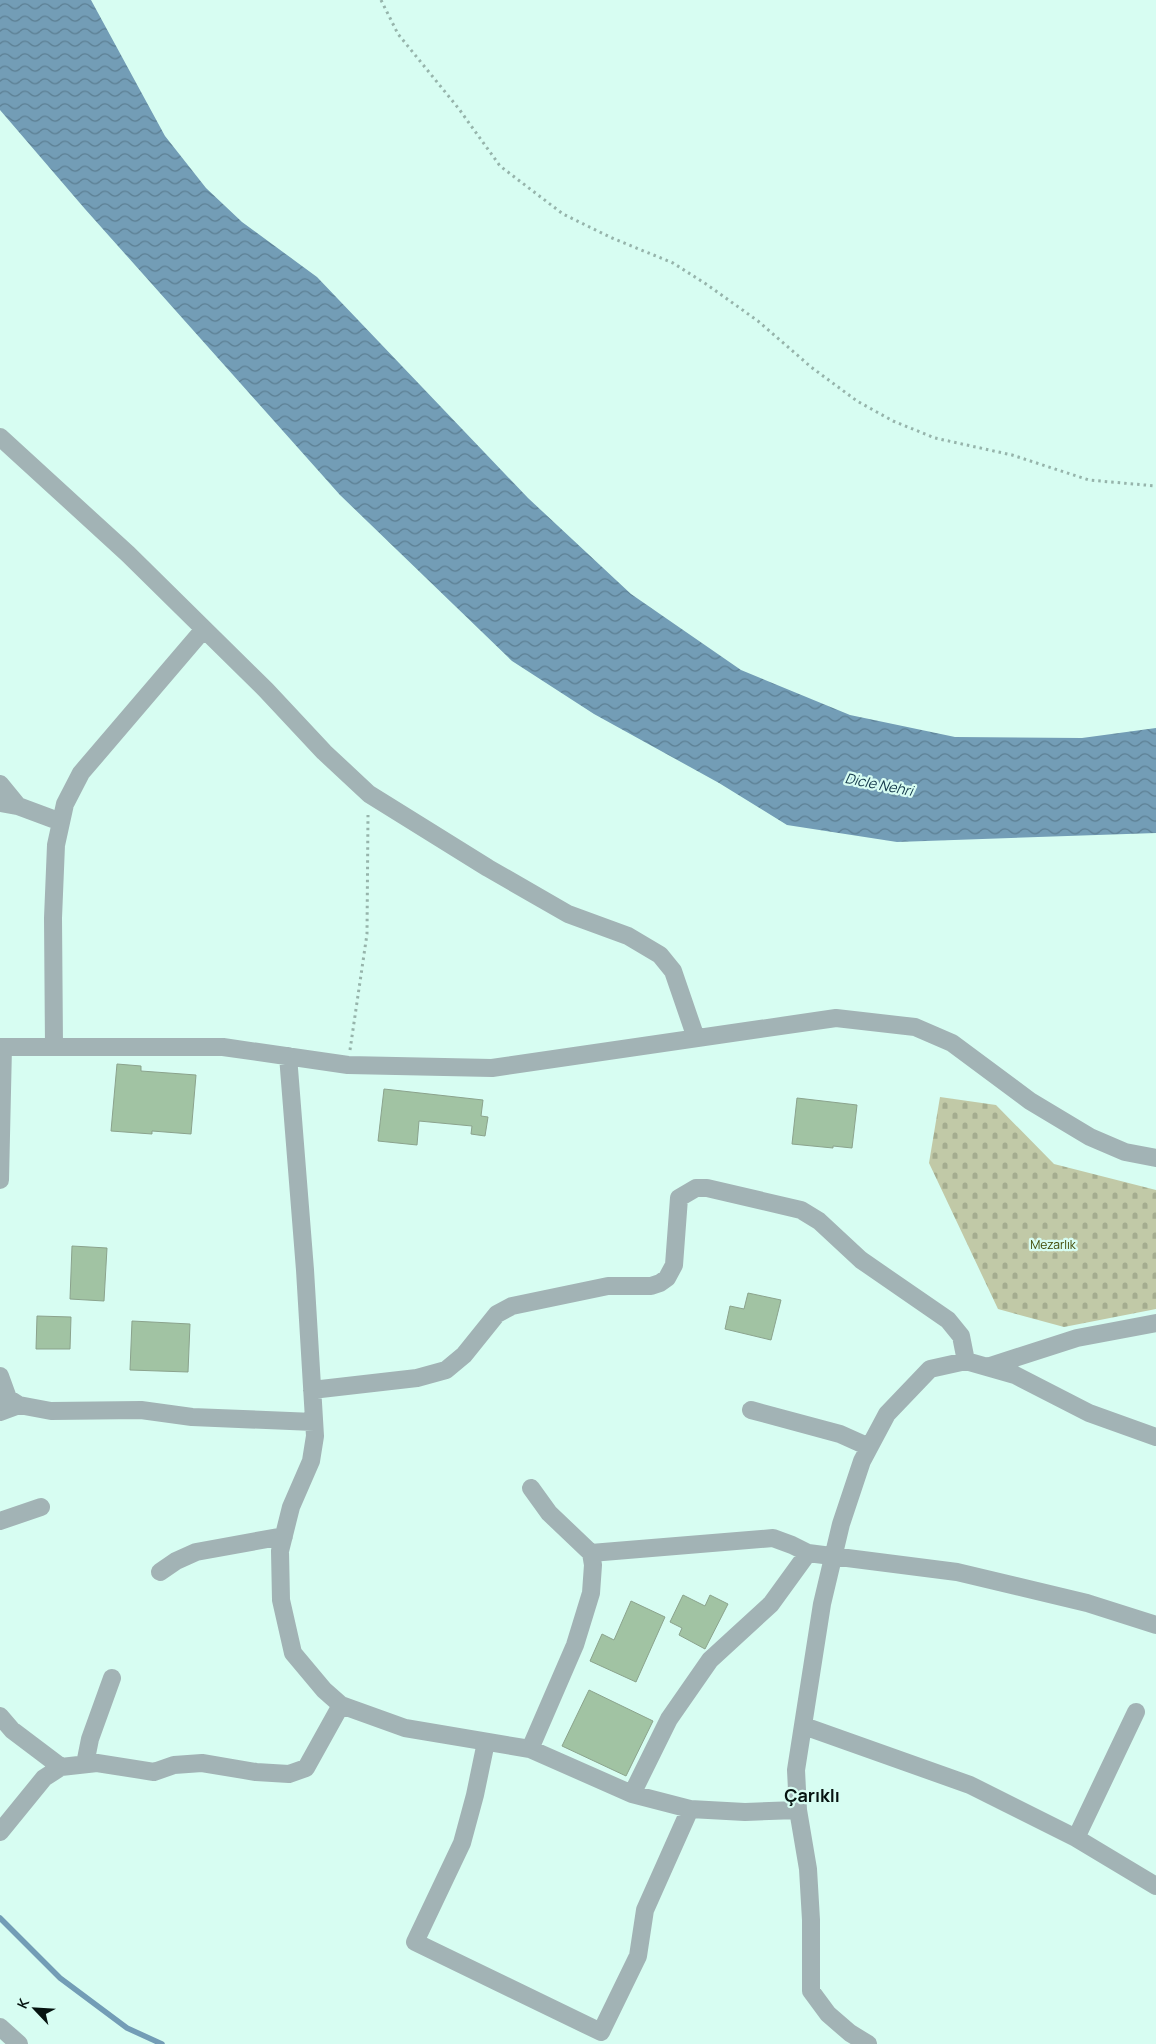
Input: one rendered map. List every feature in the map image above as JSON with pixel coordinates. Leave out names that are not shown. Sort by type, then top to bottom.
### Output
[{"type":"street","points":[[0,437],[128,554],[368,794],[488,868],[568,914],[628,936],[660,955],[674,971],[696,1038]]},
{"type":"street","points":[[54,1046],[55,863],[56,845],[65,804],[81,774],[204,629]]},
{"type":"street","points":[[0,784],[18,806]]},
{"type":"street","points":[[0,802],[18,806],[61,822]]},
{"type":"street","points":[[0,1180],[1,1047],[222,1047],[348,1065],[492,1068],[836,1018],[915,1027],[952,1043],[1030,1101],[1090,1137],[1125,1152],[1156,1158]]},
{"type":"street","points":[[288,1056],[305,1270],[314,1422],[311,1461],[291,1507],[280,1550],[281,1600],[293,1653],[324,1690],[341,1705],[405,1728],[530,1749],[632,1794],[690,1808],[745,1812],[798,1810]]},
{"type":"street","points":[[312,1390],[417,1378],[446,1370],[464,1355],[497,1314],[512,1306],[608,1286],[651,1286],[660,1283],[667,1278],[674,1265],[680,1198],[696,1188],[707,1188],[801,1210],[819,1221],[860,1260],[948,1320],[961,1336],[966,1361]]},
{"type":"street","points":[[987,1367],[1077,1338],[1156,1323]]},
{"type":"street","points":[[868,2044],[850,2033],[828,2014],[811,1991],[811,1920],[808,1869],[798,1810],[796,1770],[822,1604],[841,1524],[862,1461],[887,1414],[930,1369],[966,1361],[1014,1375],[1089,1413],[1156,1436]]},
{"type":"street","points":[[0,1376],[8,1398],[19,1405],[51,1411],[142,1410],[192,1417],[314,1422]]},
{"type":"street","points":[[0,1412],[19,1405]]},
{"type":"street","points":[[751,1410],[840,1434],[869,1447]]},
{"type":"street","points":[[530,1749],[575,1645],[591,1593],[593,1565],[591,1553],[549,1513],[531,1488]]},
{"type":"street","points":[[0,1521],[41,1507]]},
{"type":"street","points":[[160,1572],[176,1561],[196,1552],[284,1536]]},
{"type":"street","points":[[591,1553],[773,1538],[792,1544],[808,1553],[957,1572],[1087,1603],[1156,1625]]},
{"type":"street","points":[[632,1794],[669,1720],[710,1660],[771,1604],[808,1553]]},
{"type":"street","points":[[85,1764],[90,1739],[112,1678]]},
{"type":"street","points":[[0,1832],[44,1778],[61,1767],[97,1763],[154,1772],[174,1765],[202,1763],[256,1772],[289,1774],[306,1768],[341,1705]]},
{"type":"street","points":[[1076,1838],[1136,1712]]},
{"type":"street","points":[[0,1716],[12,1730],[61,1767]]},
{"type":"street","points":[[804,1726],[970,1785],[1076,1838],[1151,1879]]},
{"type":"street","points":[[486,1742],[475,1795],[462,1843],[415,1942],[601,2032],[638,1956],[645,1910],[690,1808]]},
{"type":"street","points":[[0,2027],[19,2044]]},
{"type":"path","points":[[381,0],[398,34],[459,109],[500,166],[563,214],[612,238],[673,263],[706,284],[758,321],[811,367],[857,401],[893,421],[935,438],[1012,455],[1089,480],[1156,486]]},
{"type":"path","points":[[348,1065],[367,934],[368,794]]},
{"type":"green space","name":"Mezarlık","points":[[940,1097],[996,1105],[1054,1164],[1156,1190],[1156,1309],[1064,1327],[998,1309],[929,1163]]},
{"type":"water","name":"Dicle Nehri","points":[[0,0],[91,0],[165,136],[206,188],[242,222],[317,277],[528,498],[631,594],[741,670],[850,715],[955,737],[1082,738],[1156,728],[1156,833],[897,842],[787,825],[719,783],[594,714],[512,661],[340,495],[85,209],[0,110]]},
{"type":"building","points":[[117,1064],[141,1066],[141,1071],[196,1075],[191,1134],[152,1131],[152,1134],[111,1131]]},
{"type":"building","points":[[384,1089],[483,1100],[481,1116],[488,1117],[485,1136],[471,1134],[472,1126],[419,1121],[417,1145],[378,1141]]},
{"type":"building","points":[[797,1098],[857,1105],[852,1148],[792,1144]]},
{"type":"building","points":[[72,1246],[107,1248],[104,1301],[70,1299]]},
{"type":"building","points":[[748,1293],[781,1300],[771,1340],[725,1329],[730,1306],[744,1309]]},
{"type":"building","points":[[37,1316],[71,1317],[70,1349],[36,1349]]},
{"type":"building","points":[[132,1321],[190,1324],[188,1372],[130,1370]]},
{"type":"building","points":[[683,1595],[705,1606],[710,1595],[728,1604],[705,1649],[679,1635],[682,1628],[670,1622]]},
{"type":"building","points":[[631,1601],[665,1617],[636,1682],[590,1661],[602,1634],[614,1640]]},
{"type":"building","points":[[589,1690],[653,1721],[626,1776],[562,1746]]},
{"type":"waterway","points":[[0,1918],[60,1978],[127,2028],[162,2044]]},
{"type":"district","name":"Çarıklı","points":[[812,1795]]}]
